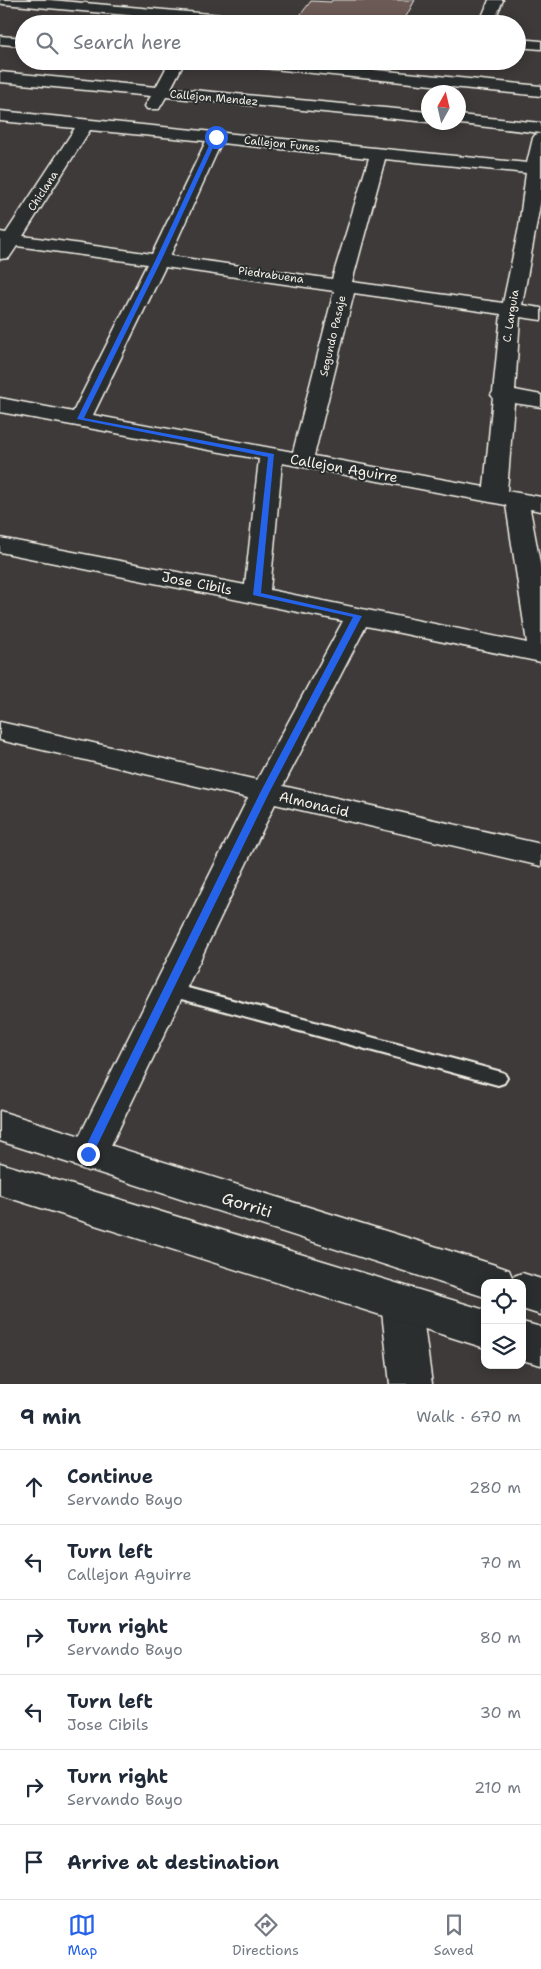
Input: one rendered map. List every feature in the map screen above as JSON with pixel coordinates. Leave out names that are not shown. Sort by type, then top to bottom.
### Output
[{"type":"street","points":[[3,0],[148,15]]},
{"type":"street","points":[[200,15],[208,0]]},
{"type":"street","points":[[490,15],[496,0]]},
{"type":"street","points":[[0,40],[15,41]]},
{"type":"street","points":[[526,44],[541,45]]},
{"type":"street","points":[[140,130],[173,70]]},
{"type":"street","points":[[323,70],[541,91]]},
{"type":"street","name":"Callejon Mendez","points":[[0,77],[421,117]]},
{"type":"street","points":[[422,80],[422,85]]},
{"type":"street","name":"Callejon Funes","points":[[0,116],[378,154],[538,161]]},
{"type":"street","points":[[403,156],[408,136],[421,117]]},
{"type":"street","points":[[466,121],[541,128]]},
{"type":"street","name":"Chiclana","points":[[0,257],[6,239],[86,125]]},
{"type":"street","points":[[80,419],[159,259],[216,137]]},
{"type":"street","name":"C. Larguia","points":[[541,138],[535,180],[534,228],[510,310],[502,395],[518,500],[531,526],[541,645]]},
{"type":"street","name":"Segundo Pasaje","points":[[302,460],[344,293],[342,279],[378,154]]},
{"type":"street","name":"Piedrabuena","points":[[6,239],[541,314]]},
{"type":"street","points":[[502,395],[541,401]]},
{"type":"street","name":"Callejon Aguirre","points":[[0,405],[518,500]]},
{"type":"street","points":[[257,595],[271,455]]},
{"type":"street","name":"Jose Cibils","points":[[4,552],[257,595],[541,654]]},
{"type":"street","points":[[88,1154],[265,793],[358,616]]},
{"type":"street","name":"Almonacid","points":[[0,731],[541,855]]},
{"type":"street","name":"Gorriti","points":[[0,1126],[482,1279]]},
{"type":"street","points":[[0,1179],[481,1328]]},
{"type":"street","points":[[526,1292],[541,1297]]},
{"type":"street","points":[[401,1303],[410,1384]]},
{"type":"street","points":[[526,1342],[541,1346]]},
{"type":"lane","points":[[169,989],[498,1078]]},
{"type":"building","points":[[332,0],[415,0],[407,15],[300,15],[311,1],[331,2]]},
{"type":"route","points":[[88,1154],[265,793],[358,616],[257,595],[271,455],[80,419],[159,259],[216,137]]}]
